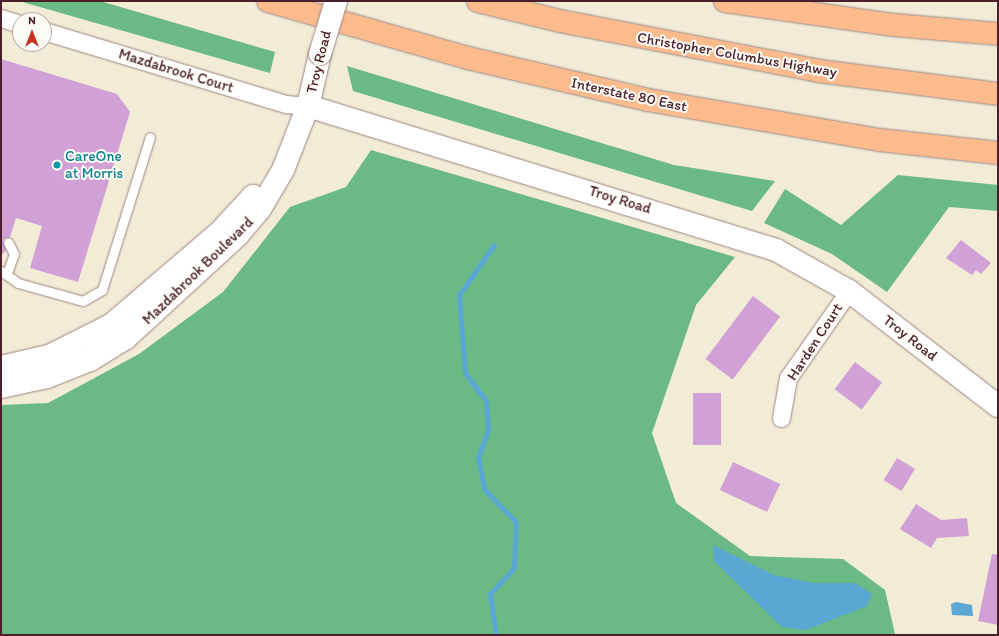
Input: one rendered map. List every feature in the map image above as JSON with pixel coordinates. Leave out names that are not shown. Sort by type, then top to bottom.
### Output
[{"type":"highway","name":"Interstate 80 East","points":[[268,1],[468,58],[648,100],[873,139],[998,153]]},
{"type":"highway","name":"Christopher Columbus Highway","points":[[478,1],[560,21],[819,71],[998,94]]},
{"type":"highway","points":[[725,1],[894,25],[998,34]]},
{"type":"street","name":"Troy Road","points":[[336,1],[320,54],[308,106],[733,234],[788,256],[849,291],[998,406]]},
{"type":"street","points":[[1,18],[12,21]]},
{"type":"street","name":"Mazdabrook Court","points":[[52,33],[286,104],[308,106]]},
{"type":"street","name":"Mazdabrook Boulevard","points":[[1,367],[49,356],[93,336],[136,307],[220,232],[253,195],[308,106]]},
{"type":"street","name":"Mazdabrook Boulevard","points":[[1,387],[47,377],[90,360],[126,338],[163,308],[260,210],[283,170],[308,106]]},
{"type":"street","name":"Harden Court","points":[[781,418],[788,378],[849,291]]},
{"type":"lane","points":[[8,242],[14,254],[4,272],[18,283],[83,301],[102,290],[150,136]]},
{"type":"green space","points":[[19,1],[100,1],[275,52],[270,73]]},
{"type":"green space","points":[[347,66],[674,165],[775,181],[752,211],[353,91]]},
{"type":"green space","points":[[371,150],[735,257],[696,305],[652,433],[676,503],[750,556],[843,559],[885,590],[895,634],[911,635],[1,635],[1,405],[48,403],[139,354],[223,292],[290,207],[346,187]]},
{"type":"green space","points":[[898,175],[998,185],[998,211],[949,207],[887,292],[832,254],[764,223],[785,189],[841,225]]},
{"type":"water","points":[[713,545],[774,575],[814,583],[855,583],[872,594],[867,606],[806,630],[782,627],[714,561]]},
{"type":"water","points":[[956,602],[972,605],[973,616],[952,615],[951,604]]},
{"type":"building","name":"CareOne at Morris","points":[[1,59],[117,94],[130,112],[78,282],[30,268],[42,226],[16,218],[10,237],[3,239],[6,251],[1,255]]},
{"type":"building","points":[[961,240],[991,263],[981,274],[976,270],[972,275],[946,258]]},
{"type":"building","points":[[753,296],[780,316],[733,380],[705,359]]},
{"type":"building","points":[[855,362],[882,382],[862,410],[835,389]]},
{"type":"building","points":[[693,393],[721,393],[721,445],[693,445]]},
{"type":"building","points":[[897,458],[915,469],[902,491],[884,480]]},
{"type":"building","points":[[733,462],[780,484],[767,512],[720,490]]},
{"type":"building","points":[[916,504],[941,520],[967,518],[969,536],[937,538],[931,548],[900,529]]},
{"type":"building","points":[[992,554],[998,555],[998,625],[978,621]]},
{"type":"waterway","points":[[494,245],[459,295],[465,373],[486,401],[488,430],[478,457],[484,489],[516,522],[514,568],[490,594],[496,635]]},
{"type":"place","name":"CareOne at Morris","points":[[57,165]]}]
